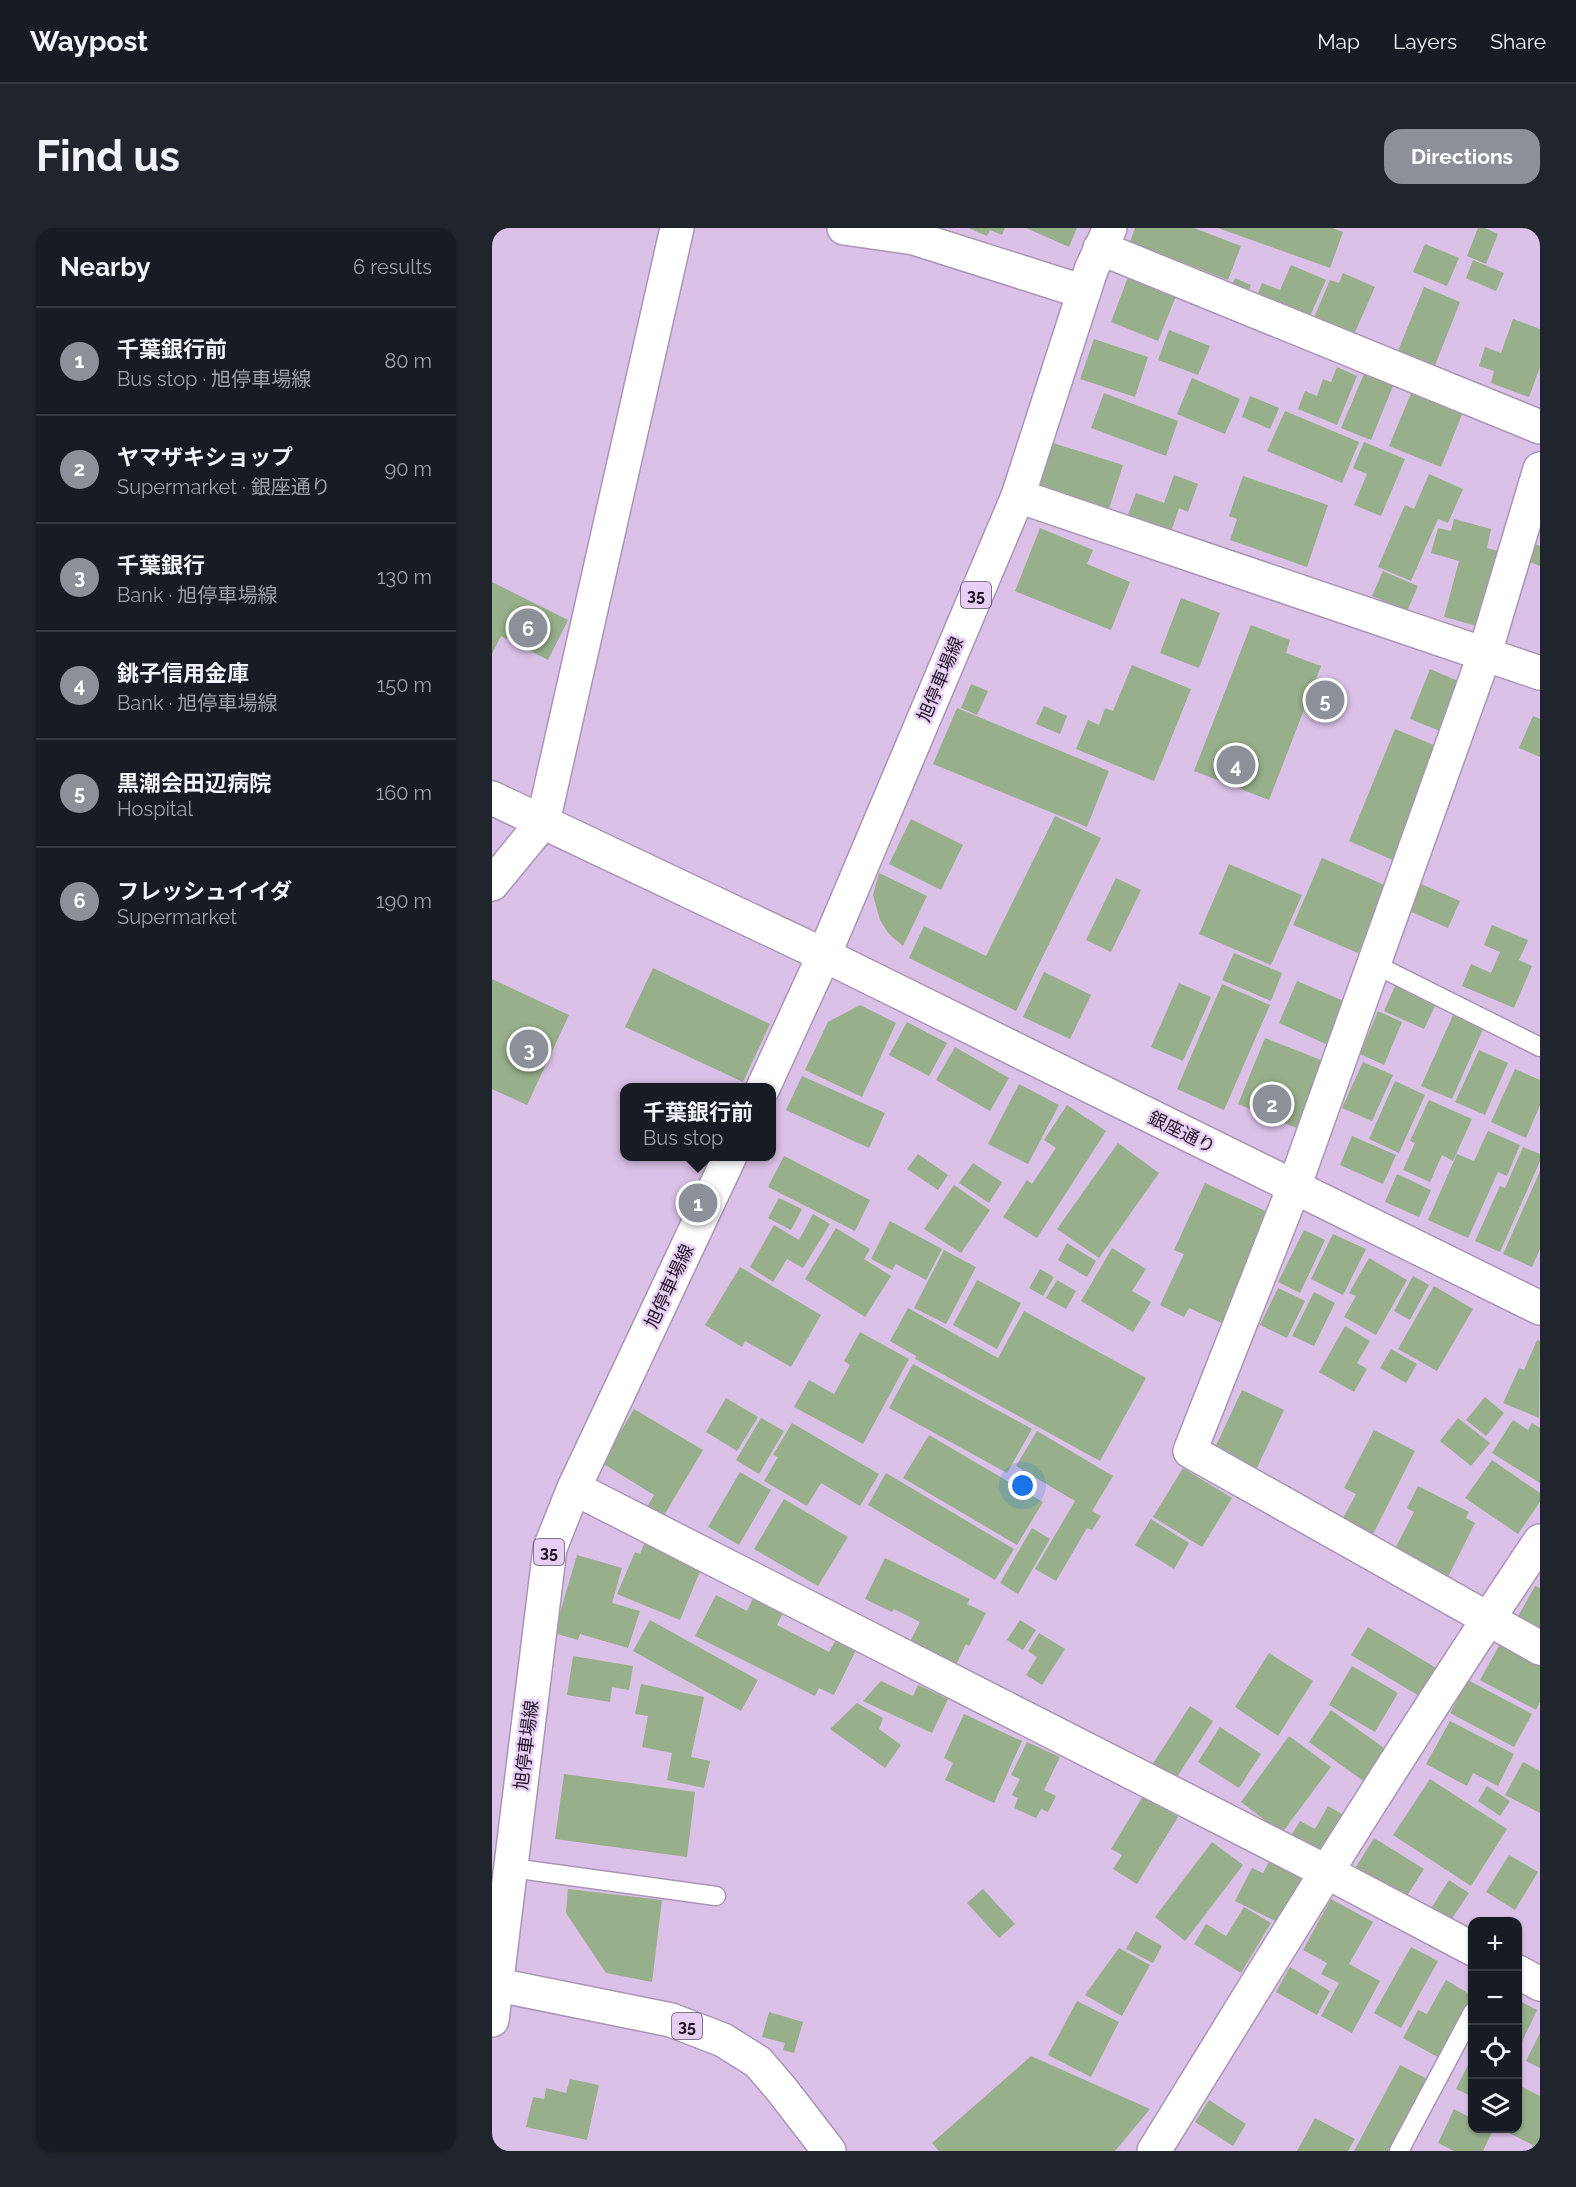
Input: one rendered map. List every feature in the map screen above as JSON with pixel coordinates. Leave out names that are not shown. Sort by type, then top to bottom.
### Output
[{"type":"street","points":[[492,884],[543,822],[677,228]]},
{"type":"street","points":[[844,228],[914,238],[1084,292]]},
{"type":"street","points":[[1105,238],[1540,427]]},
{"type":"street","name":"旭停車場線","points":[[765,1083],[824,956],[1018,496],[1084,292],[1105,238]]},
{"type":"street","points":[[1540,470],[1484,656],[1294,1187],[1190,1451],[1540,1648]]},
{"type":"street","points":[[1018,496],[1484,656],[1540,673]]},
{"type":"street","name":"銀座通り","points":[[492,798],[824,956],[1540,1308]]},
{"type":"street","name":"旭停車場線","points":[[492,2020],[550,1548],[574,1488],[728,1161]]},
{"type":"street","points":[[574,1488],[1327,1872],[1468,1946]]},
{"type":"street","points":[[1154,2151],[1327,1872],[1540,1541]]},
{"type":"street","points":[[1522,1974],[1540,1984]]},
{"type":"street","name":"35","points":[[495,1984],[671,2020],[723,2040],[758,2062],[829,2151]]},
{"type":"lane","points":[[1374,963],[1540,1047]]},
{"type":"lane","points":[[512,1868],[716,1896]]},
{"type":"lane","points":[[1399,2151],[1468,2021]]},
{"type":"building","points":[[968,228],[1005,228],[1002,235],[990,230],[987,236]]},
{"type":"building","points":[[1026,228],[1077,228],[1069,247]]},
{"type":"building","points":[[1135,228],[1194,228],[1241,246],[1228,280],[1130,242]]},
{"type":"building","points":[[1218,228],[1333,228],[1343,232],[1330,268]]},
{"type":"building","points":[[1478,228],[1485,228],[1498,234],[1486,264],[1467,256]]},
{"type":"building","points":[[1425,244],[1459,258],[1447,286],[1413,272]]},
{"type":"building","points":[[1473,260],[1504,273],[1496,291],[1466,278]]},
{"type":"building","points":[[1291,265],[1326,280],[1308,321],[1256,299],[1262,283],[1280,290]]},
{"type":"building","points":[[1343,273],[1375,287],[1352,339],[1312,322],[1330,280],[1339,283]]},
{"type":"building","points":[[1128,277],[1176,296],[1158,341],[1111,322]]},
{"type":"building","points":[[1235,278],[1251,285],[1246,297],[1230,290]]},
{"type":"building","points":[[1424,287],[1460,302],[1430,378],[1393,363]]},
{"type":"building","points":[[1513,319],[1540,329],[1540,367],[1529,397],[1491,383],[1494,371],[1479,366],[1485,347],[1501,353]]},
{"type":"building","points":[[1169,330],[1210,346],[1198,375],[1158,360]]},
{"type":"building","points":[[1094,339],[1148,357],[1135,397],[1080,379]]},
{"type":"building","points":[[1337,367],[1357,376],[1337,425],[1298,409],[1305,391],[1317,396],[1323,379],[1331,382]]},
{"type":"building","points":[[1364,374],[1393,386],[1371,440],[1341,428]]},
{"type":"building","points":[[1192,378],[1240,399],[1225,434],[1177,414]]},
{"type":"building","points":[[1412,391],[1463,412],[1441,467],[1389,446]]},
{"type":"building","points":[[1104,393],[1178,421],[1166,456],[1091,428]]},
{"type":"building","points":[[1250,396],[1279,408],[1270,429],[1242,417]]},
{"type":"building","points":[[1285,411],[1359,442],[1342,483],[1267,451]]},
{"type":"building","points":[[1364,442],[1405,459],[1381,516],[1354,505],[1367,474],[1353,468]]},
{"type":"building","points":[[1053,443],[1123,465],[1109,509],[1039,487]]},
{"type":"building","points":[[1429,474],[1463,489],[1448,523],[1438,519],[1411,581],[1378,567],[1405,505],[1414,509]]},
{"type":"building","points":[[1174,475],[1198,484],[1188,512],[1179,508],[1171,532],[1127,517],[1136,493],[1164,503]]},
{"type":"building","points":[[1243,476],[1328,505],[1307,567],[1230,540],[1237,519],[1229,516]]},
{"type":"building","points":[[1454,519],[1491,529],[1487,548],[1502,552],[1481,627],[1444,617],[1459,561],[1431,553],[1438,528],[1451,531]]},
{"type":"building","points":[[1040,528],[1093,550],[1087,564],[1130,582],[1111,630],[1015,591]]},
{"type":"building","points":[[1533,544],[1540,546],[1540,566],[1527,561]]},
{"type":"building","points":[[1383,571],[1418,586],[1407,611],[1372,596]]},
{"type":"building","points":[[492,582],[568,620],[548,660],[501,636],[492,654]]},
{"type":"building","points":[[1181,598],[1220,613],[1199,668],[1160,653]]},
{"type":"building","points":[[1251,625],[1290,640],[1286,653],[1321,666],[1269,800],[1194,771]]},
{"type":"building","points":[[1132,665],[1191,689],[1154,781],[1076,749],[1088,720],[1099,725],[1105,708],[1113,711]]},
{"type":"building","points":[[1430,669],[1465,684],[1445,733],[1410,719]]},
{"type":"building","points":[[971,684],[988,691],[977,715],[961,708]]},
{"type":"building","points":[[1044,706],[1067,716],[1060,734],[1036,724]]},
{"type":"building","points":[[957,708],[1109,771],[1087,827],[933,764]]},
{"type":"building","points":[[1533,716],[1540,719],[1540,757],[1519,748]]},
{"type":"building","points":[[1395,729],[1441,748],[1395,861],[1349,841]]},
{"type":"building","points":[[1055,816],[1101,838],[1016,1011],[909,958],[924,926],[986,956]]},
{"type":"building","points":[[911,819],[963,845],[941,890],[889,864]]},
{"type":"building","points":[[1322,858],[1387,886],[1358,953],[1293,925]]},
{"type":"building","points":[[1229,864],[1302,895],[1271,965],[1199,934]]},
{"type":"building","points":[[879,873],[927,896],[903,946],[889,934],[880,920],[873,895]]},
{"type":"building","points":[[1116,878],[1141,890],[1111,952],[1086,940]]},
{"type":"building","points":[[1421,884],[1460,901],[1448,928],[1409,911]]},
{"type":"building","points":[[1492,925],[1528,940],[1519,960],[1532,966],[1514,1008],[1462,986],[1471,964],[1491,973],[1500,952],[1484,945]]},
{"type":"building","points":[[1234,953],[1282,973],[1271,1001],[1222,980]]},
{"type":"building","points":[[653,968],[770,1024],[743,1082],[625,1027]]},
{"type":"building","points":[[1044,972],[1091,995],[1070,1039],[1023,1017]]},
{"type":"building","points":[[492,979],[569,1015],[527,1105],[492,1089]]},
{"type":"building","points":[[1297,981],[1346,1002],[1328,1045],[1279,1023]]},
{"type":"building","points":[[1179,983],[1211,997],[1183,1061],[1151,1047]]},
{"type":"building","points":[[1222,984],[1270,1005],[1224,1110],[1177,1089]]},
{"type":"building","points":[[1395,986],[1436,1004],[1424,1029],[1384,1011]]},
{"type":"building","points":[[860,1005],[896,1023],[862,1097],[805,1070],[828,1022]]},
{"type":"building","points":[[1378,1011],[1402,1022],[1384,1065],[1360,1054]]},
{"type":"building","points":[[1455,1011],[1485,1025],[1452,1099],[1421,1086]]},
{"type":"building","points":[[907,1022],[947,1043],[929,1076],[889,1055]]},
{"type":"building","points":[[1265,1038],[1326,1062],[1299,1129],[1238,1104]]},
{"type":"building","points":[[955,1047],[1009,1078],[990,1111],[936,1080]]},
{"type":"building","points":[[1479,1050],[1508,1063],[1485,1115],[1455,1102]]},
{"type":"building","points":[[1363,1062],[1393,1075],[1372,1121],[1342,1108]]},
{"type":"building","points":[[1515,1069],[1540,1080],[1540,1105],[1526,1138],[1491,1122]]},
{"type":"building","points":[[802,1076],[885,1113],[869,1148],[786,1110]]},
{"type":"building","points":[[1395,1081],[1425,1095],[1399,1153],[1369,1139]]},
{"type":"building","points":[[1019,1084],[1059,1105],[1028,1164],[988,1144]]},
{"type":"building","points":[[1429,1100],[1472,1119],[1453,1161],[1442,1155],[1430,1182],[1403,1170],[1415,1143],[1410,1141]]},
{"type":"building","points":[[1067,1105],[1106,1131],[1037,1238],[1003,1217],[1027,1180],[1032,1184],[1056,1148],[1044,1140]]},
{"type":"building","points":[[1488,1131],[1520,1145],[1507,1176],[1498,1172],[1468,1238],[1428,1220],[1457,1154],[1474,1161]]},
{"type":"building","points":[[1352,1136],[1396,1155],[1383,1184],[1340,1165]]},
{"type":"building","points":[[1118,1143],[1159,1173],[1099,1258],[1057,1229]]},
{"type":"building","points":[[1523,1147],[1540,1154],[1540,1161],[1500,1252],[1475,1241],[1500,1186],[1505,1188]]},
{"type":"building","points":[[918,1154],[948,1175],[938,1190],[907,1169]]},
{"type":"building","points":[[784,1156],[870,1200],[855,1231],[768,1187]]},
{"type":"building","points":[[973,1163],[1002,1182],[989,1203],[959,1183]]},
{"type":"building","points":[[1540,1171],[1540,1249],[1532,1267],[1503,1254]]},
{"type":"building","points":[[1397,1174],[1431,1190],[1419,1217],[1385,1202]]},
{"type":"building","points":[[1205,1183],[1270,1213],[1226,1325],[1189,1308],[1184,1317],[1160,1305],[1184,1254],[1174,1250]]},
{"type":"building","points":[[954,1185],[990,1210],[961,1253],[924,1229]]},
{"type":"building","points":[[779,1198],[802,1209],[791,1230],[768,1218]]},
{"type":"building","points":[[813,1214],[830,1224],[803,1268],[787,1259],[773,1282],[750,1267],[774,1225],[799,1240]]},
{"type":"building","points":[[890,1221],[942,1249],[926,1280],[896,1264],[892,1270],[871,1259]]},
{"type":"building","points":[[836,1228],[870,1249],[864,1259],[891,1276],[865,1317],[805,1279]]},
{"type":"building","points":[[1304,1230],[1325,1240],[1300,1293],[1278,1282]]},
{"type":"building","points":[[1333,1234],[1366,1249],[1343,1295],[1311,1279]]},
{"type":"building","points":[[1067,1243],[1096,1261],[1087,1277],[1058,1260]]},
{"type":"building","points":[[1112,1248],[1146,1269],[1132,1291],[1151,1302],[1133,1332],[1081,1301]]},
{"type":"building","points":[[944,1250],[976,1267],[946,1324],[914,1308]]},
{"type":"building","points":[[1369,1258],[1407,1280],[1376,1335],[1344,1317],[1356,1296],[1349,1293]]},
{"type":"building","points":[[740,1267],[821,1315],[791,1367],[745,1341],[742,1347],[705,1325]]},
{"type":"building","points":[[1040,1269],[1054,1277],[1043,1296],[1029,1288]]},
{"type":"building","points":[[1413,1276],[1429,1285],[1410,1320],[1394,1311]]},
{"type":"building","points":[[977,1280],[1021,1303],[997,1349],[953,1325]]},
{"type":"building","points":[[1057,1280],[1076,1291],[1066,1309],[1046,1298]]},
{"type":"building","points":[[1434,1286],[1473,1309],[1437,1371],[1398,1349]]},
{"type":"building","points":[[1278,1288],[1305,1301],[1287,1338],[1260,1325]]},
{"type":"building","points":[[1314,1292],[1335,1303],[1314,1346],[1292,1336]]},
{"type":"building","points":[[908,1308],[998,1358],[1024,1311],[1146,1378],[1100,1461],[915,1359],[916,1356],[890,1341]]},
{"type":"building","points":[[1345,1326],[1370,1341],[1357,1363],[1367,1369],[1354,1392],[1319,1372]]},
{"type":"building","points":[[860,1332],[909,1359],[863,1444],[794,1407],[809,1380],[834,1394],[850,1365],[844,1361]]},
{"type":"building","points":[[1537,1340],[1540,1341],[1539,1418],[1503,1403],[1519,1368],[1524,1370]]},
{"type":"building","points":[[1391,1349],[1417,1364],[1406,1383],[1380,1368]]},
{"type":"building","points":[[913,1364],[1032,1429],[1007,1473],[889,1408]]},
{"type":"building","points":[[1242,1390],[1284,1410],[1256,1470],[1214,1450]]},
{"type":"building","points":[[1485,1397],[1504,1413],[1486,1436],[1466,1420]]},
{"type":"building","points":[[726,1398],[758,1417],[737,1451],[706,1432]]},
{"type":"building","points":[[634,1409],[703,1450],[663,1517],[647,1507],[654,1495],[602,1463]]},
{"type":"building","points":[[761,1418],[784,1431],[759,1474],[736,1460]]},
{"type":"building","points":[[1458,1418],[1490,1443],[1471,1466],[1440,1441]]},
{"type":"building","points":[[1513,1420],[1528,1430],[1532,1423],[1540,1428],[1540,1483],[1492,1453]]},
{"type":"building","points":[[792,1423],[879,1474],[860,1506],[821,1483],[807,1506],[764,1481],[778,1457],[773,1455]]},
{"type":"building","points":[[1374,1430],[1415,1451],[1371,1538],[1341,1522],[1356,1494],[1344,1488]]},
{"type":"building","points":[[1037,1431],[1113,1476],[1092,1511],[1101,1516],[1092,1530],[1087,1528],[1056,1581],[1035,1569],[1075,1501],[1016,1466]]},
{"type":"building","points":[[929,1435],[1043,1502],[1017,1545],[903,1478]]},
{"type":"building","points":[[1492,1460],[1540,1493],[1540,1502],[1518,1534],[1465,1498]]},
{"type":"building","points":[[1183,1468],[1232,1498],[1202,1547],[1153,1517]]},
{"type":"building","points":[[740,1472],[771,1490],[739,1545],[708,1527]]},
{"type":"building","points":[[886,1473],[1014,1549],[995,1580],[868,1505]]},
{"type":"building","points":[[1418,1486],[1469,1512],[1466,1518],[1475,1523],[1448,1577],[1395,1549],[1414,1512],[1407,1508]]},
{"type":"building","points":[[784,1499],[848,1537],[818,1586],[754,1549]]},
{"type":"building","points":[[1151,1519],[1189,1543],[1174,1569],[1135,1545]]},
{"type":"building","points":[[1032,1528],[1050,1539],[1018,1594],[1000,1583]]},
{"type":"building","points":[[646,1539],[671,1549],[668,1555],[701,1569],[680,1620],[617,1594],[635,1552],[640,1554]]},
{"type":"building","points":[[577,1555],[622,1568],[612,1603],[640,1611],[628,1648],[580,1634],[578,1640],[554,1633]]},
{"type":"building","points":[[885,1558],[970,1599],[967,1604],[986,1613],[969,1646],[966,1644],[954,1669],[908,1646],[920,1622],[894,1609],[892,1612],[865,1599]]},
{"type":"building","points":[[1535,1586],[1540,1588],[1540,1631],[1517,1618]]},
{"type":"building","points":[[716,1595],[747,1611],[754,1596],[784,1611],[777,1625],[829,1652],[836,1640],[856,1650],[834,1695],[819,1688],[815,1696],[695,1636]]},
{"type":"building","points":[[650,1620],[758,1680],[741,1711],[633,1651]]},
{"type":"building","points":[[1020,1620],[1036,1630],[1023,1650],[1007,1640]]},
{"type":"building","points":[[1368,1627],[1441,1671],[1424,1699],[1351,1655]]},
{"type":"building","points":[[1039,1633],[1065,1649],[1042,1685],[1026,1675],[1037,1657],[1028,1651]]},
{"type":"building","points":[[1500,1644],[1540,1665],[1540,1702],[1536,1710],[1480,1680]]},
{"type":"building","points":[[1269,1653],[1313,1681],[1278,1736],[1235,1707]]},
{"type":"building","points":[[573,1656],[633,1666],[629,1690],[612,1687],[610,1702],[567,1695]]},
{"type":"building","points":[[1352,1666],[1398,1693],[1375,1732],[1329,1705]]},
{"type":"building","points":[[1468,1680],[1532,1714],[1514,1747],[1450,1713]]},
{"type":"building","points":[[881,1681],[913,1696],[918,1685],[948,1699],[932,1733],[863,1701]]},
{"type":"building","points":[[641,1684],[704,1697],[691,1757],[710,1761],[704,1788],[667,1780],[672,1753],[642,1747],[648,1716],[635,1714]]},
{"type":"building","points":[[857,1703],[883,1718],[879,1729],[901,1745],[885,1768],[830,1729]]},
{"type":"building","points":[[1190,1706],[1213,1721],[1175,1780],[1152,1765]]},
{"type":"building","points":[[1331,1710],[1391,1753],[1369,1785],[1309,1742]]},
{"type":"building","points":[[964,1714],[1022,1741],[994,1803],[945,1780],[953,1763],[944,1758]]},
{"type":"building","points":[[1450,1721],[1514,1754],[1498,1786],[1473,1773],[1467,1786],[1426,1764]]},
{"type":"building","points":[[1220,1727],[1261,1754],[1239,1788],[1198,1762]]},
{"type":"building","points":[[1289,1736],[1331,1767],[1282,1833],[1241,1802]]},
{"type":"building","points":[[1027,1742],[1060,1757],[1044,1790],[1056,1796],[1048,1812],[1041,1809],[1036,1818],[1014,1808],[1018,1798],[1012,1795],[1020,1779],[1011,1775]]},
{"type":"building","points":[[1523,1762],[1540,1771],[1540,1813],[1505,1795]]},
{"type":"building","points":[[564,1774],[695,1792],[687,1857],[555,1839]]},
{"type":"building","points":[[1430,1779],[1507,1829],[1471,1886],[1393,1835]]},
{"type":"building","points":[[1487,1786],[1510,1801],[1500,1816],[1478,1801]]},
{"type":"building","points":[[1143,1796],[1178,1817],[1137,1884],[1113,1869],[1122,1855],[1111,1849]]},
{"type":"building","points":[[1328,1806],[1349,1818],[1325,1861],[1288,1841],[1300,1821],[1315,1829]]},
{"type":"building","points":[[1374,1838],[1424,1869],[1403,1902],[1354,1870]]},
{"type":"building","points":[[1212,1842],[1243,1865],[1185,1941],[1155,1917]]},
{"type":"building","points":[[1509,1855],[1538,1872],[1515,1910],[1486,1892]]},
{"type":"building","points":[[1269,1862],[1306,1881],[1283,1925],[1235,1901],[1252,1868],[1263,1873]]},
{"type":"building","points":[[1449,1880],[1469,1893],[1449,1923],[1430,1910]]},
{"type":"building","points":[[568,1889],[662,1900],[652,1982],[606,1973],[566,1913]]},
{"type":"building","points":[[983,1889],[1015,1924],[999,1938],[967,1903]]},
{"type":"building","points":[[1331,1899],[1373,1922],[1349,1964],[1380,1981],[1352,2033],[1321,2016],[1339,1983],[1321,1974],[1327,1963],[1303,1950]]},
{"type":"building","points":[[1244,1907],[1271,1923],[1241,1973],[1194,1944],[1206,1924],[1226,1936]]},
{"type":"building","points":[[1136,1931],[1162,1946],[1153,1963],[1126,1949]]},
{"type":"building","points":[[1411,1947],[1438,1961],[1401,2028],[1374,2013]]},
{"type":"building","points":[[1119,1948],[1150,1965],[1122,2016],[1085,1995]]},
{"type":"building","points":[[1290,1967],[1330,1991],[1317,2015],[1276,1992]]},
{"type":"building","points":[[1446,1980],[1468,1993],[1468,2011],[1441,2059],[1403,2038],[1418,2010],[1427,2014]]},
{"type":"building","points":[[1077,2001],[1119,2022],[1091,2077],[1048,2055]]},
{"type":"building","points":[[1522,2002],[1537,2010],[1522,2042]]},
{"type":"building","points":[[769,2012],[803,2022],[794,2053],[783,2050],[785,2043],[762,2037]]},
{"type":"building","points":[[1540,2033],[1540,2068],[1526,2061]]},
{"type":"building","points":[[1031,2056],[1150,2109],[1115,2151],[939,2151],[932,2143]]},
{"type":"building","points":[[1400,2065],[1427,2079],[1388,2151],[1354,2151]]},
{"type":"building","points":[[1468,2065],[1468,2095],[1456,2089]]},
{"type":"building","points":[[570,2079],[599,2085],[587,2140],[526,2127],[533,2097],[544,2099],[546,2088],[566,2093]]},
{"type":"building","points":[[1522,2087],[1540,2096],[1540,2151],[1530,2151],[1533,2145],[1509,2133],[1522,2133]]},
{"type":"building","points":[[1209,2100],[1246,2124],[1233,2146],[1195,2122]]},
{"type":"building","points":[[1454,2109],[1468,2116],[1468,2133],[1492,2133],[1483,2151],[1454,2151],[1438,2143]]},
{"type":"building","points":[[1315,2118],[1355,2139],[1348,2151],[1297,2151]]},
{"type":"place","name":"フレッシュイイダ","points":[[528,628]]},
{"type":"place","name":"黒潮会田辺病院","points":[[1325,700]]},
{"type":"place","name":"銚子信用金庫","points":[[1236,765]]},
{"type":"place","name":"千葉銀行","points":[[529,1049]]},
{"type":"place","name":"ヤマザキショップ","points":[[1272,1104]]},
{"type":"place","name":"千葉銀行前","points":[[698,1203]]}]
